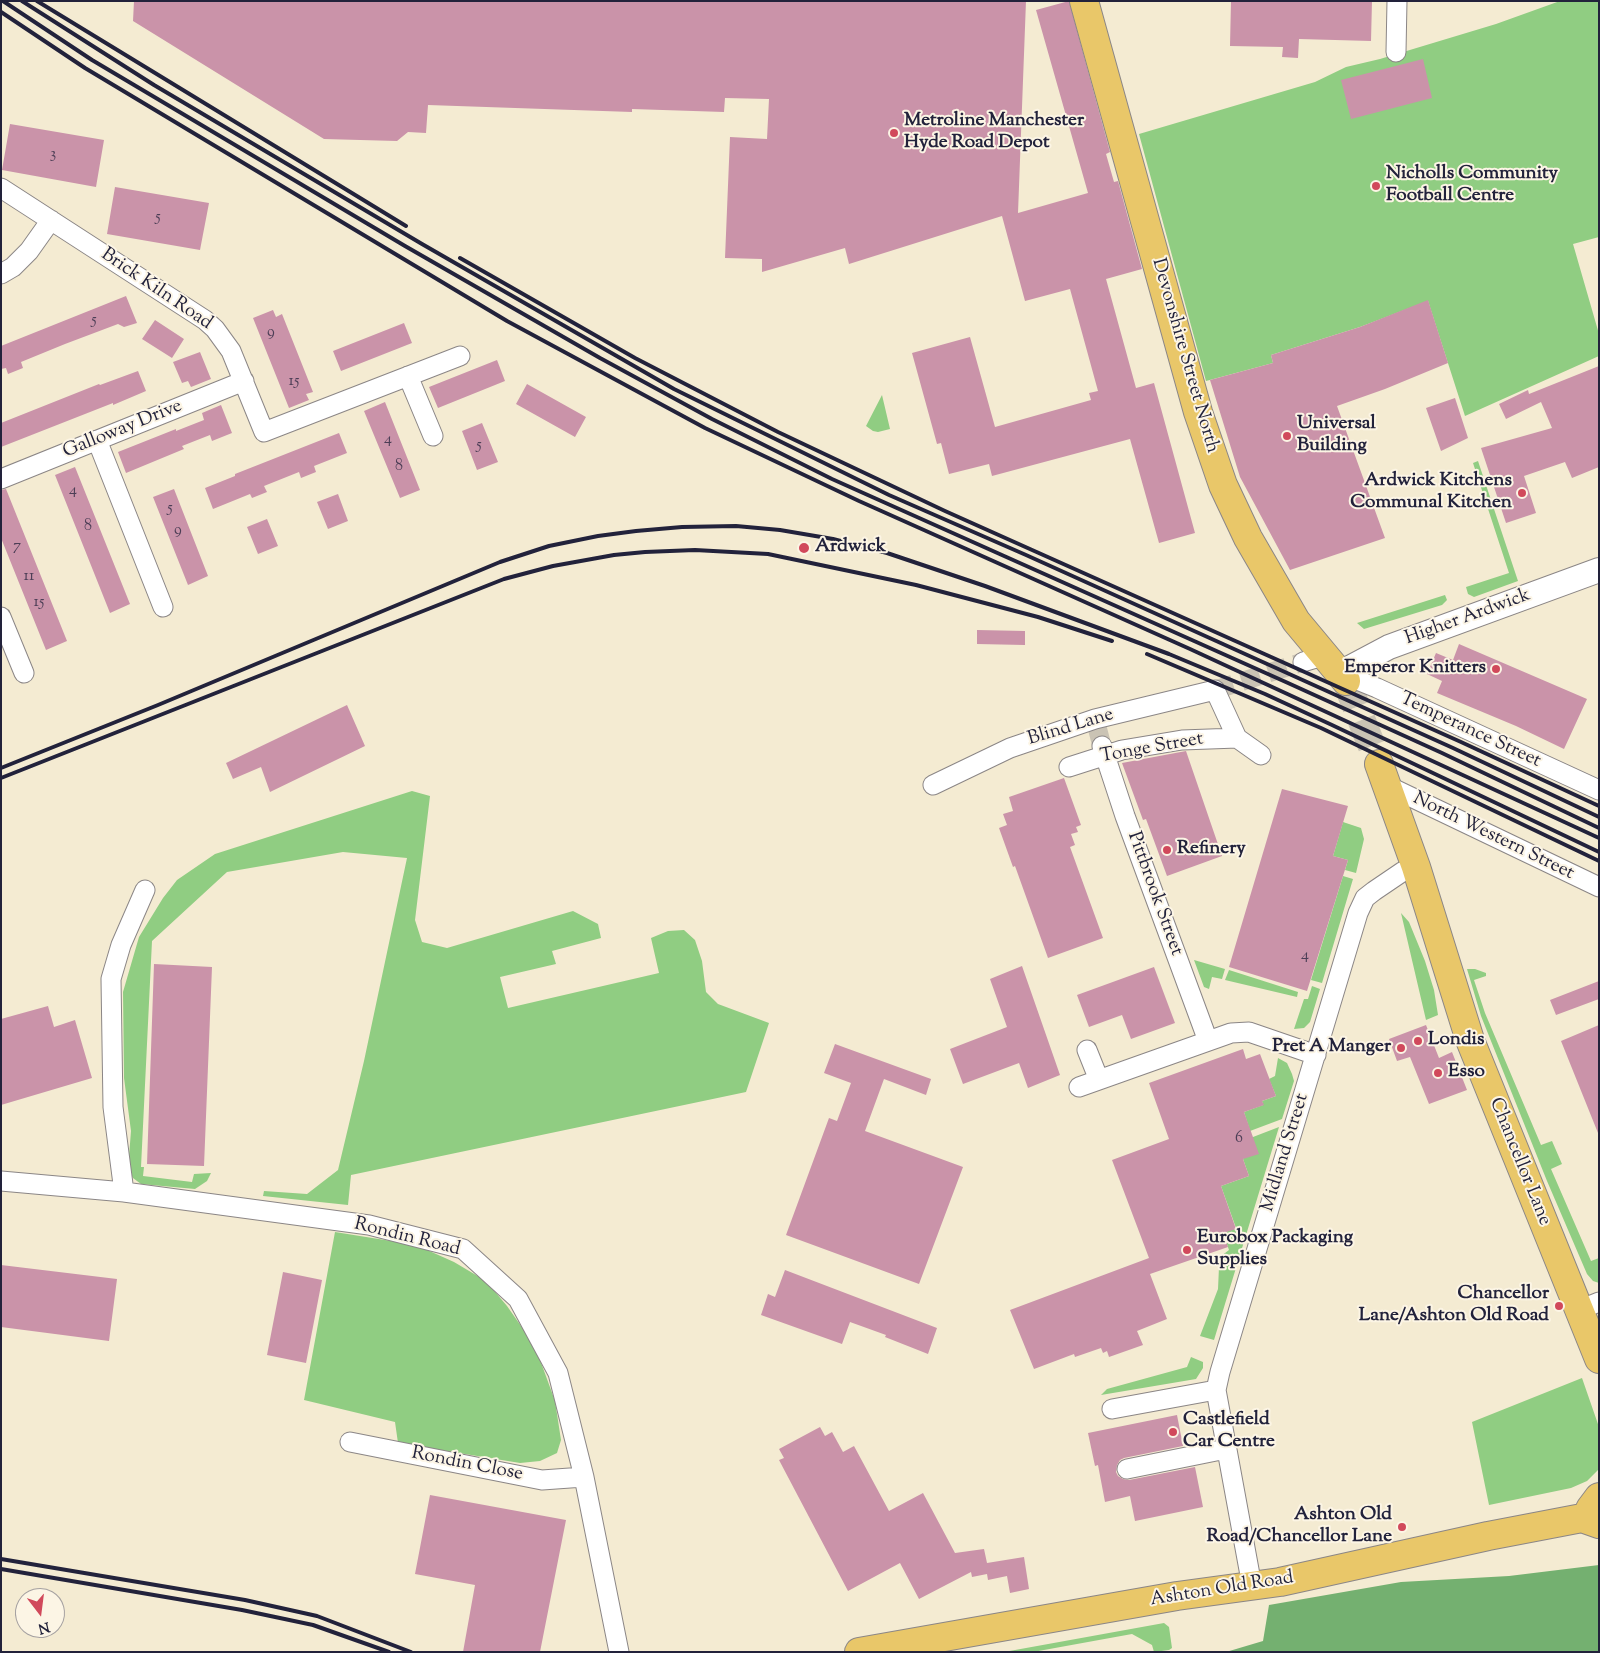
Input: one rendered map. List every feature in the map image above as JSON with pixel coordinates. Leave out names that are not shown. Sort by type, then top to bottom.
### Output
[{"type":"highway","name":"Devonshire Street North","points":[[1084,1],[1198,412],[1223,485],[1248,538],[1296,621],[1313,657],[1343,677]]},
{"type":"highway","name":"Chancellor Lane","points":[[1384,775],[1416,867],[1470,1040],[1589,1306],[1599,1359]]},
{"type":"highway","name":"Ashton Old Road","points":[[859,1652],[1177,1596],[1280,1582],[1594,1511]]},
{"type":"street","points":[[1396,52],[1397,1]]},
{"type":"street","name":"Brick Kiln Road","points":[[1,188],[205,320],[215,329],[231,352],[264,432],[460,356]]},
{"type":"street","points":[[1,274],[13,267],[29,251],[51,220]]},
{"type":"street","points":[[408,376],[433,436]]},
{"type":"street","name":"Galloway Drive","points":[[1,479],[244,381]]},
{"type":"street","points":[[97,440],[163,607]]},
{"type":"street","name":"Higher Ardwick","points":[[1343,677],[1389,647],[1599,570]]},
{"type":"street","points":[[1,617],[24,673]]},
{"type":"street","name":"Temperance Street","points":[[1343,677],[1377,688],[1599,790]]},
{"type":"street","name":"Blind Lane","points":[[933,785],[1010,748],[1215,690],[1237,738]]},
{"type":"street","points":[[1237,738],[1261,755]]},
{"type":"street","name":"Tonge Street","points":[[1069,767],[1103,751],[1122,750],[1182,740],[1237,738]]},
{"type":"street","name":"Pittbrook Street","points":[[1103,751],[1208,1041]]},
{"type":"street","name":"North Western Street","points":[[1384,775],[1599,887]]},
{"type":"street","name":"Midland Street","points":[[1252,1586],[1216,1390],[1358,913],[1365,898],[1381,885],[1402,872],[1416,867]]},
{"type":"street","points":[[124,1192],[113,1107],[111,979],[121,945],[145,890]]},
{"type":"street","points":[[1079,1087],[1231,1033],[1249,1032],[1316,1055]]},
{"type":"street","points":[[1087,1050],[1099,1080]]},
{"type":"street","name":"Rondin Road","points":[[1,1181],[124,1192],[369,1225],[463,1249],[518,1299],[558,1373],[584,1478],[619,1652]]},
{"type":"street","points":[[1112,1409],[1216,1390]]},
{"type":"street","name":"Rondin Close","points":[[350,1442],[542,1480],[584,1478]]},
{"type":"street","points":[[1127,1469],[1226,1448]]},
{"type":"green space","name":"Nicholls Community Football Centre","points":[[1560,1],[1599,1],[1599,237],[1573,244],[1599,334],[1599,356],[1465,416],[1428,301],[1360,327],[1271,355],[1273,363],[1206,381],[1139,134],[1315,82],[1346,67],[1380,59],[1496,24]]},
{"type":"green space","points":[[882,395],[890,429],[878,432],[866,426]]},
{"type":"green space","points":[[1478,461],[1518,581],[1474,597],[1468,594],[1466,587],[1509,573],[1473,463]]},
{"type":"green space","points":[[1445,595],[1447,600],[1442,605],[1364,629],[1357,623]]},
{"type":"green space","points":[[412,791],[430,796],[415,920],[422,942],[447,948],[573,911],[598,924],[601,938],[552,951],[556,964],[500,977],[508,1008],[659,973],[651,938],[668,931],[684,930],[695,940],[702,961],[706,992],[718,1004],[769,1023],[746,1092],[351,1175],[348,1205],[263,1196],[264,1191],[307,1194],[338,1170],[364,1061],[407,858],[343,852],[227,872],[152,941],[141,1167],[144,1167],[143,1176],[192,1182],[194,1174],[211,1173],[207,1181],[195,1189],[141,1184],[133,1178],[128,1169],[131,1131],[124,1078],[123,992],[139,937],[163,898],[177,880],[215,854]]},
{"type":"green space","points":[[1343,822],[1361,828],[1364,839],[1356,873],[1345,870],[1348,860],[1333,856]]},
{"type":"green space","points":[[1343,876],[1353,879],[1322,983],[1311,980]]},
{"type":"green space","points":[[1401,913],[1409,922],[1425,961],[1434,990],[1438,1015],[1426,1020]]},
{"type":"green space","points":[[1194,960],[1225,969],[1222,979],[1212,977],[1209,989],[1204,987]]},
{"type":"green space","points":[[1467,969],[1475,969],[1486,973],[1486,976],[1474,980],[1485,1013],[1541,1145],[1552,1141],[1562,1164],[1551,1169],[1591,1261],[1599,1258],[1599,1283],[1593,1281],[1587,1274],[1547,1181],[1481,1016]]},
{"type":"green space","points":[[1229,970],[1298,992],[1297,997],[1225,980]]},
{"type":"green space","points":[[1312,986],[1320,989],[1310,1022],[1304,1028],[1294,1029],[1304,999],[1308,999]]},
{"type":"green space","points":[[1278,1058],[1287,1063],[1294,1081],[1282,1119],[1250,1131],[1244,1112],[1263,1105],[1262,1101],[1276,1096],[1269,1079],[1275,1076]]},
{"type":"green space","points":[[1279,1127],[1214,1340],[1200,1336],[1218,1289],[1219,1267],[1217,1259],[1229,1250],[1223,1233],[1236,1228],[1221,1186],[1249,1176],[1243,1159],[1253,1137]]},
{"type":"green space","points":[[335,1232],[416,1245],[454,1262],[486,1281],[507,1306],[535,1346],[555,1401],[561,1440],[557,1453],[540,1461],[520,1463],[398,1443],[395,1422],[304,1400]]},
{"type":"green space","points":[[1191,1357],[1203,1362],[1203,1368],[1196,1379],[1101,1395],[1107,1389],[1187,1367]]},
{"type":"green space","points":[[1582,1378],[1599,1427],[1598,1470],[1587,1481],[1571,1488],[1489,1505],[1472,1422]]},
{"type":"green space","points":[[1599,1565],[1599,1652],[1226,1652],[1263,1641],[1269,1605],[1401,1582],[1509,1576]]},
{"type":"green space","points":[[1164,1623],[1169,1627],[1172,1648],[1169,1650],[1154,1652],[1152,1645],[1132,1634],[1033,1652],[1004,1652]]},
{"type":"building","points":[[134,1],[1026,1],[1018,213],[1088,193],[1036,10],[1069,1],[1110,152],[1106,154],[1114,182],[1118,181],[1142,269],[1106,279],[1136,388],[1154,383],[1195,533],[1159,543],[1130,439],[992,476],[989,464],[949,474],[941,443],[937,444],[912,353],[970,337],[995,427],[1091,400],[1089,393],[1098,391],[1070,289],[1025,301],[1002,216],[849,264],[845,248],[762,272],[762,259],[725,258],[730,137],[767,139],[769,99],[725,98],[724,112],[632,109],[632,112],[428,105],[426,133],[408,132],[397,141],[324,139],[133,21]]},
{"type":"building","points":[[1231,1],[1372,1],[1371,41],[1299,39],[1298,58],[1282,57],[1283,47],[1230,46]]},
{"type":"building","points":[[1423,59],[1432,98],[1351,119],[1341,80]]},
{"type":"building","points":[[10,124],[104,140],[96,187],[2,170]]},
{"type":"building","points":[[115,187],[209,203],[200,250],[107,234]]},
{"type":"building","points":[[126,296],[137,323],[124,327],[118,324],[65,344],[21,362],[23,368],[8,374],[6,368],[1,369],[1,346]]},
{"type":"building","name":"Universal Building","points":[[1428,300],[1448,363],[1337,406],[1385,538],[1290,570],[1240,477],[1210,380],[1273,363],[1271,355],[1360,327]]},
{"type":"building","points":[[273,310],[276,317],[282,314],[313,392],[306,394],[309,400],[289,408],[253,318]]},
{"type":"building","points":[[155,320],[184,339],[172,358],[142,339]]},
{"type":"building","points":[[404,323],[412,343],[341,371],[333,351]]},
{"type":"building","points":[[200,352],[211,379],[191,387],[188,381],[182,383],[173,362]]},
{"type":"building","points":[[497,360],[505,381],[438,408],[429,387]]},
{"type":"building","points":[[1599,366],[1599,467],[1572,478],[1565,462],[1524,476],[1536,513],[1506,523],[1481,448],[1552,428],[1541,402],[1506,419],[1499,404],[1528,390],[1529,394]]},
{"type":"building","points":[[138,371],[146,391],[1,447],[1,423],[99,384]]},
{"type":"building","points":[[527,384],[586,417],[575,437],[516,404]]},
{"type":"building","points":[[1455,398],[1468,438],[1441,451],[1426,408]]},
{"type":"building","points":[[385,402],[420,490],[400,498],[364,411]]},
{"type":"building","points":[[221,405],[232,433],[212,441],[210,435],[182,446],[184,449],[126,473],[118,452],[204,420],[202,413]]},
{"type":"building","points":[[482,423],[498,462],[477,470],[462,431]]},
{"type":"building","points":[[339,433],[347,453],[314,466],[316,472],[301,478],[299,472],[264,486],[267,492],[252,498],[250,494],[213,509],[205,488],[235,476],[235,474]]},
{"type":"building","points":[[75,467],[130,604],[110,613],[55,475]]},
{"type":"building","points":[[6,489],[67,641],[46,650],[1,538],[1,490]]},
{"type":"building","points":[[174,489],[208,576],[188,585],[153,497]]},
{"type":"building","points":[[338,494],[348,521],[328,529],[317,502]]},
{"type":"building","points":[[267,519],[278,546],[258,554],[247,527]]},
{"type":"building","points":[[977,630],[1025,631],[1025,645],[977,644]]},
{"type":"building","points":[[1459,644],[1587,699],[1564,749],[1516,726],[1437,693],[1442,681],[1427,674],[1436,653],[1453,660]]},
{"type":"building","points":[[347,705],[365,746],[270,792],[261,767],[233,779],[226,763]]},
{"type":"building","points":[[1186,751],[1222,856],[1167,876],[1146,819],[1143,820],[1122,763]]},
{"type":"building","points":[[1064,778],[1081,825],[1076,827],[1078,832],[1071,834],[1075,845],[1070,847],[1103,938],[1048,958],[1015,866],[1013,867],[999,828],[1007,825],[1003,814],[1013,811],[1009,797]]},
{"type":"building","points":[[1282,789],[1348,806],[1333,856],[1348,860],[1307,991],[1229,967]]},
{"type":"building","points":[[154,964],[212,967],[204,1166],[147,1164]]},
{"type":"building","points":[[1022,966],[1060,1075],[1028,1088],[1019,1063],[963,1084],[950,1049],[1007,1027],[990,979]]},
{"type":"building","points":[[1154,967],[1175,1023],[1131,1039],[1122,1015],[1089,1027],[1077,995]]},
{"type":"building","points":[[1599,981],[1599,999],[1556,1015],[1550,1000]]},
{"type":"building","points":[[48,1006],[54,1027],[75,1020],[92,1078],[1,1105],[1,1019]]},
{"type":"building","points":[[1426,1025],[1439,1058],[1452,1052],[1467,1090],[1429,1104],[1410,1057],[1397,1061],[1389,1039]]},
{"type":"building","points":[[1599,1025],[1599,1133],[1598,1133],[1561,1041]]},
{"type":"building","points":[[835,1044],[931,1079],[926,1095],[884,1079],[865,1131],[963,1167],[919,1284],[786,1235],[829,1118],[837,1121],[851,1083],[824,1073]]},
{"type":"building","points":[[1243,1049],[1246,1059],[1260,1054],[1276,1096],[1262,1101],[1264,1105],[1244,1112],[1259,1154],[1243,1159],[1249,1176],[1221,1186],[1236,1229],[1223,1233],[1228,1247],[1150,1274],[1167,1319],[1137,1331],[1143,1345],[1109,1357],[1107,1351],[1103,1353],[1101,1348],[1075,1357],[1074,1354],[1034,1369],[1010,1310],[1149,1258],[1112,1160],[1169,1139],[1149,1083]]},
{"type":"building","points":[[1,1265],[117,1279],[109,1341],[1,1327]]},
{"type":"building","points":[[785,1270],[937,1328],[928,1354],[885,1337],[886,1335],[850,1322],[842,1344],[761,1315],[768,1294],[775,1297]]},
{"type":"building","points":[[283,1272],[322,1280],[306,1363],[267,1355]]},
{"type":"building","points":[[1177,1415],[1183,1446],[1124,1458],[1117,1465],[1116,1472],[1118,1476],[1129,1480],[1195,1467],[1203,1507],[1135,1521],[1130,1496],[1105,1502],[1098,1465],[1095,1466],[1088,1433]]},
{"type":"building","points":[[820,1427],[825,1436],[832,1432],[843,1452],[854,1446],[889,1511],[923,1493],[955,1553],[984,1549],[987,1563],[1024,1557],[1029,1589],[1010,1593],[1007,1576],[988,1580],[987,1574],[972,1577],[971,1572],[919,1599],[900,1563],[848,1591],[779,1460],[784,1458],[779,1449]]},
{"type":"building","points":[[430,1495],[566,1520],[540,1652],[463,1652],[475,1585],[415,1574]]},
{"type":"tunnel","points":[[1215,690],[1303,662]]},
{"type":"tunnel","points":[[1346,681],[1379,764]]},
{"type":"tunnel","points":[[1097,727],[1102,746]]},
{"type":"railway","points":[[3,1],[92,60],[405,246],[600,358],[712,419],[832,479],[1442,753],[1599,828]]},
{"type":"railway","points":[[22,1],[154,85],[422,244],[674,389],[889,495],[1453,748],[1599,817]]},
{"type":"railway","points":[[37,1],[406,226]]},
{"type":"railway","points":[[1,12],[85,68],[507,321],[705,428],[859,501],[1190,649],[1599,838]]},
{"type":"railway","points":[[460,258],[635,358],[778,432],[945,511],[1461,742],[1599,806]]},
{"type":"railway","points":[[1,768],[158,705],[500,562],[549,546],[598,536],[682,527],[736,526],[780,530],[833,539],[887,553],[985,586],[1169,654],[1265,694],[1599,852]]},
{"type":"railway","points":[[1,778],[504,579],[553,566],[614,555],[695,550],[768,554],[916,585],[1038,617],[1112,641]]},
{"type":"railway","points":[[1147,654],[1321,728],[1599,861]]},
{"type":"railway","points":[[1,1559],[245,1600],[317,1616],[411,1652]]},
{"type":"railway","points":[[1,1569],[242,1610],[313,1625],[389,1652]]},
{"type":"place","name":"Metroline Manchester Hyde Road Depot","points":[[894,133]]},
{"type":"place","name":"Nicholls Community Football Centre","points":[[1376,186]]},
{"type":"place","name":"Universal Building","points":[[1287,436]]},
{"type":"place","name":"Ardwick Kitchens Communal Kitchen","points":[[1522,493]]},
{"type":"place","name":"Ardwick","points":[[804,548]]},
{"type":"place","name":"Emperor Knitters","points":[[1496,669]]},
{"type":"place","name":"Refinery","points":[[1167,850]]},
{"type":"place","name":"Londis","points":[[1418,1041]]},
{"type":"place","name":"Pret A Manger","points":[[1401,1048]]},
{"type":"place","name":"Esso","points":[[1438,1073]]},
{"type":"place","name":"Eurobox Packaging Supplies","points":[[1187,1250]]},
{"type":"place","name":"Chancellor Lane/Ashton Old Road","points":[[1559,1306]]},
{"type":"place","name":"Castlefield Car Centre","points":[[1173,1432]]},
{"type":"place","name":"Ashton Old Road/Chancellor Lane","points":[[1402,1527]]}]
